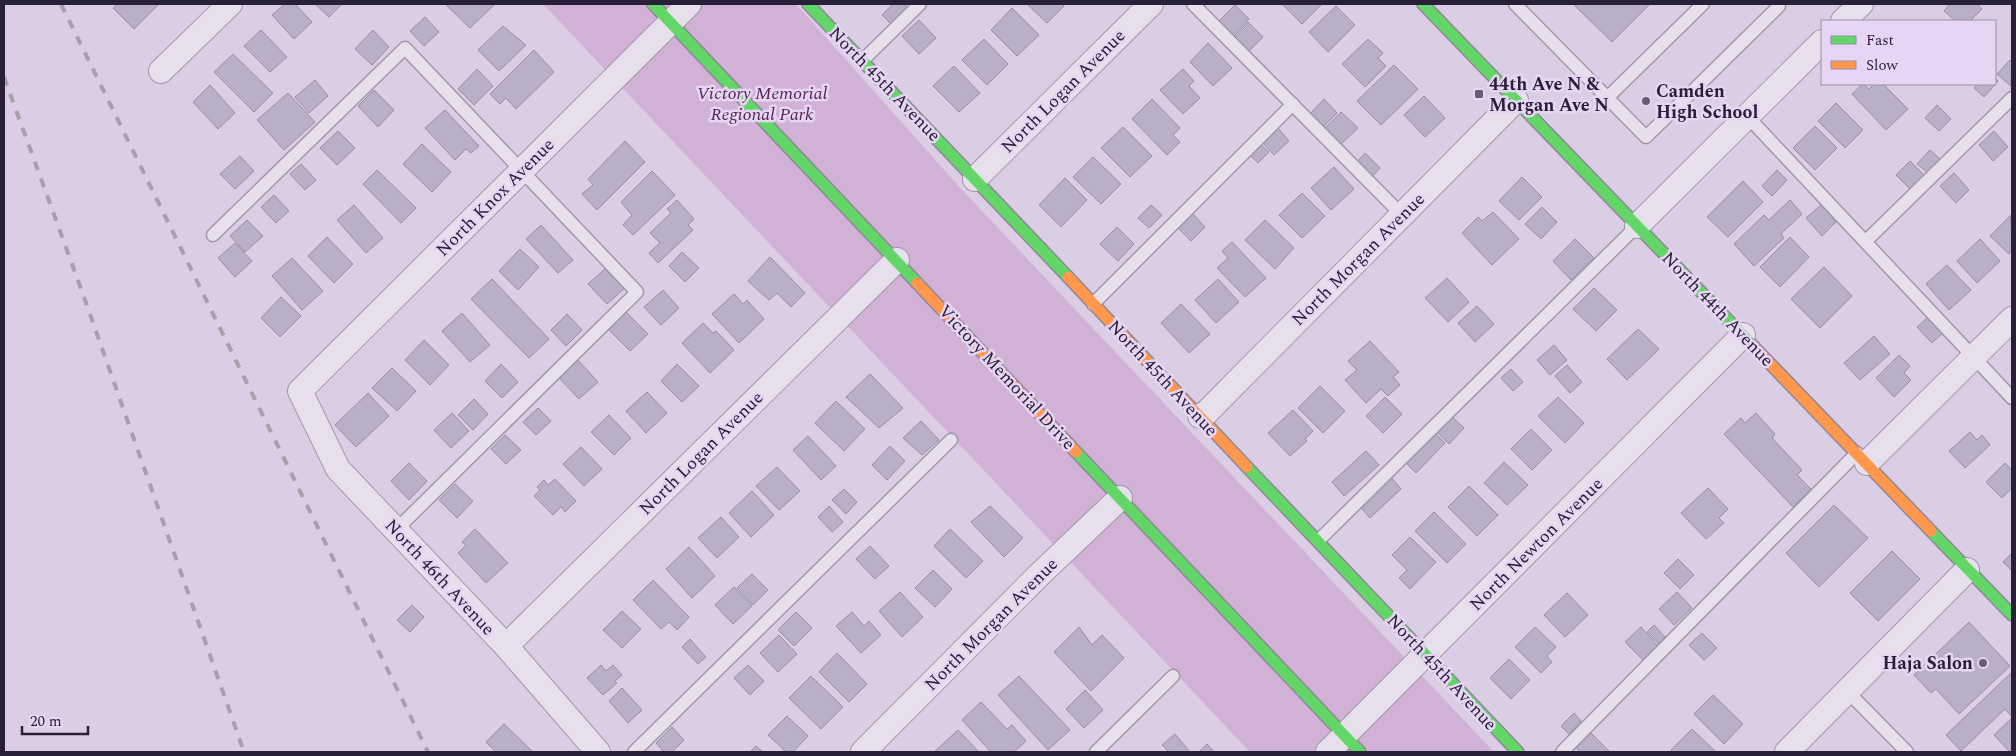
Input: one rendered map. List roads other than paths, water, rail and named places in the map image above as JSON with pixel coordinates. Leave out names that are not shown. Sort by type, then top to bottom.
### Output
[{"type":"street","points":[[161,71],[230,4]]},
{"type":"street","name":"Victory Memorial Drive","points":[[653,4],[897,260],[1352,744]]},
{"type":"street","name":"North Knox Avenue","points":[[300,391],[689,4]]},
{"type":"street","name":"North 45th Avenue","points":[[808,4],[1518,752]]},
{"type":"street","name":"North Logan Avenue","points":[[975,179],[1151,4]]},
{"type":"street","name":"North 44th Avenue","points":[[1423,4],[2012,616]]},
{"type":"street","points":[[1844,20],[1861,4]]},
{"type":"street","points":[[1637,226],[1821,43]]},
{"type":"street","name":"North Morgan Avenue","points":[[1200,416],[1206,413],[1516,100]]},
{"type":"street","name":"North Logan Avenue","points":[[506,646],[897,260]]},
{"type":"street","points":[[1862,458],[1973,358],[2012,319]]},
{"type":"street","name":"North Newton Avenue","points":[[1328,752],[1352,744],[1426,654],[1743,335]]},
{"type":"street","name":"North 46th Avenue","points":[[300,391],[338,469],[506,646],[598,752]]},
{"type":"street","name":"North Morgan Avenue","points":[[863,752],[1038,576],[1120,498]]},
{"type":"street","points":[[1787,752],[1967,570]]},
{"type":"lane","points":[[862,61],[920,4]]},
{"type":"lane","points":[[1193,4],[1402,215]]},
{"type":"lane","points":[[1515,4],[1646,137],[1779,6],[1777,4]]},
{"type":"lane","points":[[1607,98],[1703,4]]},
{"type":"lane","points":[[213,235],[405,48],[637,292],[396,530]]},
{"type":"lane","points":[[1866,241],[2012,98]]},
{"type":"lane","points":[[1093,304],[1292,104]]},
{"type":"lane","points":[[1747,116],[2012,398]]},
{"type":"lane","points":[[1318,541],[1637,226]]},
{"type":"lane","points":[[634,752],[951,440]]},
{"type":"lane","points":[[1562,752],[1862,458]]},
{"type":"lane","points":[[1096,752],[1173,676]]},
{"type":"lane","points":[[1847,691],[1907,752]]},
{"type":"railway","points":[[61,4],[428,752]]},
{"type":"railway","points":[[4,77],[84,297],[244,752]]},
{"type":"place","name":"44th Ave N & Morgan Ave N","points":[[1479,94]]},
{"type":"place","name":"Camden High School","points":[[1646,101]]},
{"type":"place","name":"Haja Salon","points":[[1983,663]]},
{"type":"park label","name":"Victory Memorial Regional Park","points":[[762,104]]}]
